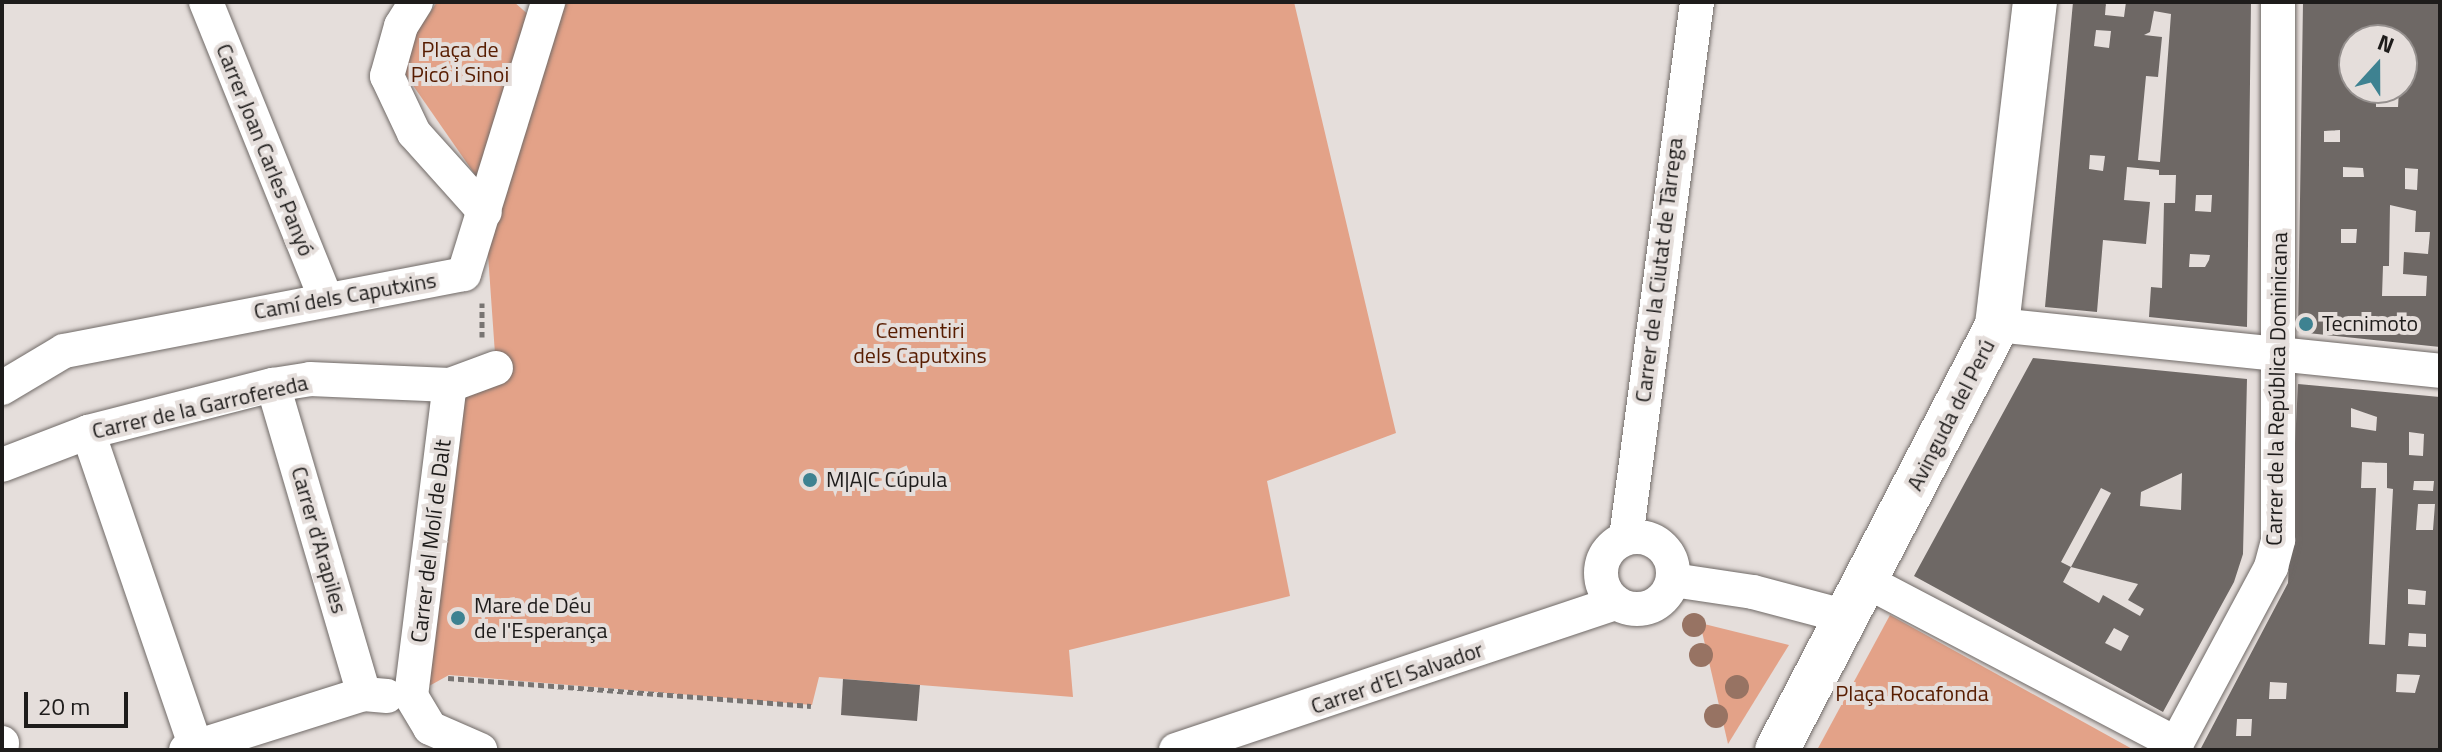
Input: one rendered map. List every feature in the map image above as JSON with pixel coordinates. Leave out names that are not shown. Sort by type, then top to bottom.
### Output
[{"type":"street","name":"Carrer Joan Carles Panyó","points":[[206,2],[325,297]]},
{"type":"street","points":[[416,2],[401,26],[387,76],[414,133],[485,212]]},
{"type":"street","name":"Carrer de la Ciutat de Tàrrega","points":[[1626,538],[1697,2]]},
{"type":"street","name":"Avinguda del Perú","points":[[1777,750],[1997,325],[2035,2]]},
{"type":"street","name":"Carrer de la República Dominicana","points":[[2175,747],[2271,567],[2278,540],[2278,2]]},
{"type":"street","name":"Camí dels Caputxins","points":[[2,388],[64,351],[325,297],[464,274],[545,3]]},
{"type":"street","points":[[1997,325],[2440,371]]},
{"type":"street","name":"Carrer de la Garrofereda","points":[[2,465],[88,432],[273,385],[325,379],[450,385],[496,368]]},
{"type":"street","name":"Carrer d'Arapiles","points":[[273,385],[364,694]]},
{"type":"street","name":"Carrer del Molí de Dalt","points":[[411,696],[450,385]]},
{"type":"street","points":[[88,432],[191,748],[364,694],[411,696],[425,739],[480,750]]},
{"type":"street","points":[[1626,538],[1651,539],[1662,546],[1674,568],[1673,580],[1660,602],[1648,608],[1616,603],[1607,595],[1600,570],[1611,548],[1626,538]]},
{"type":"street","points":[[1673,580],[1753,592],[1856,599],[2175,747]]},
{"type":"street","name":"Carrer d'El Salvador","points":[[1176,750],[1216,745],[1616,603]]},
{"type":"path","points":[[464,274],[482,289],[482,337],[469,341]]},
{"type":"path","points":[[411,696],[452,676],[811,706]]},
{"type":"green space","name":"Plaça de Picó i Sinoi","points":[[437,2],[514,2],[530,16],[478,179],[403,71],[407,47]]},
{"type":"green space","name":"Cementiri dels Caputxins","points":[[548,2],[1294,2],[1396,433],[1267,481],[1290,596],[1069,650],[1073,697],[819,677],[812,705],[449,675],[411,696],[450,385],[496,368],[485,212]]},
{"type":"green space","name":"Plaça Rocafonda","points":[[1890,615],[2134,750],[1817,750]]},
{"type":"green space","points":[[1700,623],[1789,645],[1728,744]]},
{"type":"building","points":[[2073,2],[2106,2],[2105,15],[2124,17],[2126,2],[2251,2],[2247,327],[2149,317],[2151,287],[2162,288],[2164,203],[2175,203],[2176,175],[2159,175],[2159,170],[2127,167],[2124,200],[2150,202],[2146,244],[2103,240],[2097,312],[2045,307]],"holes":[[[2154,11],[2171,14],[2160,162],[2138,160],[2146,76],[2158,77],[2162,37],[2144,35],[2150,32]],[[2096,30],[2111,31],[2109,48],[2094,46]],[[2090,155],[2105,156],[2103,171],[2089,169]],[[2196,195],[2212,195],[2211,212],[2195,211]],[[2190,254],[2210,255],[2205,267],[2189,267]]]},
{"type":"building","points":[[2303,2],[2440,2],[2440,347],[2298,332]],"holes":[[[2340,130],[2340,142],[2324,142],[2324,131]],[[2343,167],[2363,168],[2364,177],[2343,177]],[[2405,168],[2418,169],[2417,190],[2405,189]],[[2390,205],[2416,211],[2415,232],[2430,232],[2428,254],[2404,252],[2403,274],[2427,276],[2426,296],[2382,296],[2383,266],[2389,266]],[[2341,229],[2357,229],[2356,243],[2341,243]]]},
{"type":"building","points":[[2033,358],[2247,379],[2243,554],[2234,582],[2163,712],[1914,576]],"holes":[[[2182,473],[2181,510],[2140,506],[2141,492]],[[2101,488],[2111,493],[2071,567],[2061,562]],[[2071,567],[2138,584],[2128,600],[2144,609],[2140,616],[2103,595],[2099,603],[2063,582]],[[2114,628],[2129,636],[2121,651],[2105,643]]]},
{"type":"building","points":[[2298,384],[2440,397],[2440,750],[2200,750],[2288,583]],"holes":[[[2351,408],[2377,417],[2376,431],[2351,427]],[[2409,432],[2424,434],[2423,456],[2409,455]],[[2362,462],[2387,463],[2387,488],[2393,489],[2385,645],[2369,644],[2376,488],[2361,488]],[[2414,481],[2434,481],[2433,491],[2413,490]],[[2418,504],[2435,504],[2433,530],[2416,530]],[[2408,589],[2426,591],[2425,605],[2408,604]],[[2409,633],[2426,634],[2426,647],[2408,646]],[[2397,674],[2420,675],[2415,693],[2396,692]],[[2270,682],[2287,683],[2286,699],[2269,699]],[[2237,719],[2252,719],[2251,736],[2236,736]]]},
{"type":"building","points":[[843,679],[920,685],[917,721],[841,715]]},
{"type":"place","name":"Tecnimoto","points":[[2306,324]]},
{"type":"place","name":"M|A|C Cúpula","points":[[810,480]]},
{"type":"place","name":"Mare de Déu de l'Esperança","points":[[458,618]]}]
